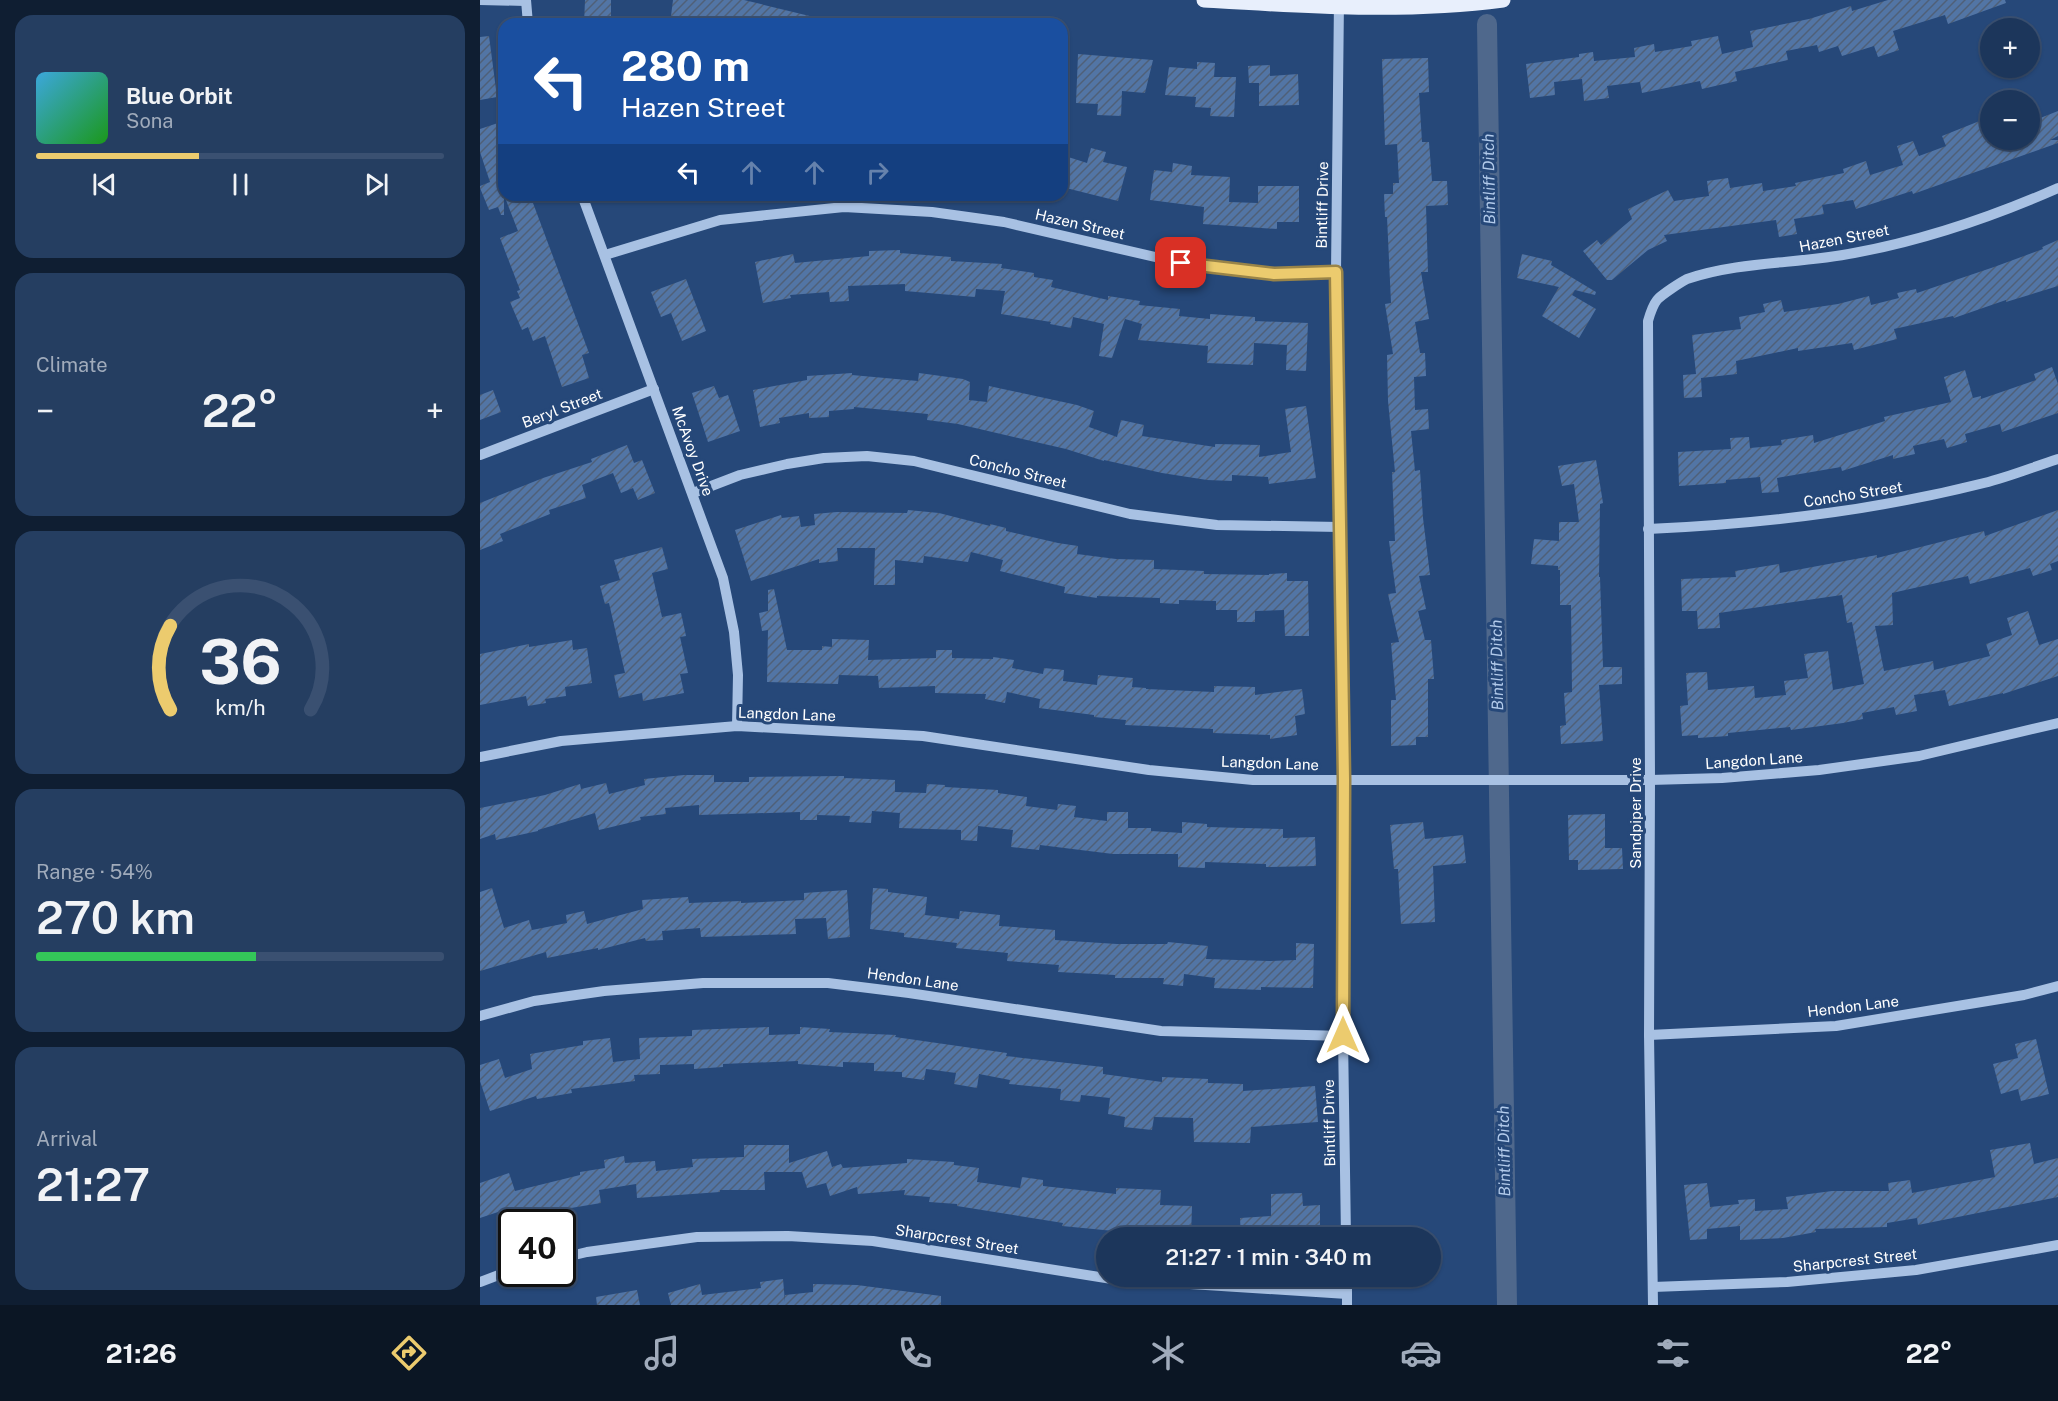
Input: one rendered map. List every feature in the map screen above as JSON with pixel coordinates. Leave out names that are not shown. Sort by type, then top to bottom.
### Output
[{"type":"main road","points":[[1204,0],[1416,6],[1503,0]]},
{"type":"street","points":[[480,0],[526,1],[527,18]]},
{"type":"street","name":"Bintliff Drive","points":[[1339,3],[1336,272],[1344,780],[1343,1035],[1346,1227]]},
{"type":"street","name":"Hazen Street","points":[[1648,321],[1657,300],[1685,280],[1732,268],[1854,253],[1930,235],[1996,215],[2058,188]]},
{"type":"street","name":"McAvoy Drive","points":[[584,201],[723,578],[734,632],[738,675],[737,726]]},
{"type":"street","name":"Hazen Street","points":[[605,255],[720,220],[844,207],[932,212],[1004,222],[1181,263],[1274,274],[1336,272]]},
{"type":"street","name":"Sandpiper Drive","points":[[1648,321],[1649,1035],[1653,1305]]},
{"type":"street","name":"Beryl Street","points":[[480,455],[654,389]]},
{"type":"street","name":"Concho Street","points":[[693,493],[740,476],[787,464],[824,458],[867,456],[914,462],[1130,514],[1216,525],[1340,527]]},
{"type":"street","name":"Concho Street","points":[[1648,529],[1728,526],[1907,501],[1986,483],[2058,459]]},
{"type":"street","name":"Langdon Lane","points":[[480,757],[561,741],[737,726],[923,736],[1149,770],[1253,780],[1650,780],[1722,778],[1819,770],[1919,756],[2058,723]]},
{"type":"street","name":"Hendon Lane","points":[[480,1016],[534,1001],[604,991],[703,983],[828,983],[1161,1031],[1343,1035]]},
{"type":"street","name":"Hendon Lane","points":[[1649,1035],[1836,1026],[2024,995],[2058,986]]},
{"type":"street","name":"Sharpcrest Street","points":[[576,1254],[697,1237],[788,1236],[873,1241],[1113,1280],[1347,1300]]},
{"type":"street","name":"Sharpcrest Street","points":[[1653,1287],[1787,1282],[1916,1270],[2058,1245]]},
{"type":"street","points":[[480,1282],[498,1275]]},
{"type":"building","points":[[585,0],[611,0],[611,18],[584,18]]},
{"type":"building","points":[[673,0],[744,0],[818,18],[671,18]]},
{"type":"building","points":[[1888,0],[2005,0],[2006,3],[1948,24],[1945,15],[1893,31],[1899,50],[1878,57],[1874,46],[1842,56],[1838,46],[1819,52],[1817,45],[1786,51],[1788,60],[1735,72],[1737,81],[1702,89],[1700,81],[1642,93],[1640,82],[1607,86],[1609,98],[1584,101],[1582,79],[1554,82],[1555,95],[1530,98],[1526,64],[1579,57],[1579,54],[1593,52],[1594,61],[1635,57],[1634,48],[1654,44],[1655,52],[1692,46],[1691,41],[1718,36],[1722,54],[1753,47],[1750,31],[1809,19],[1851,6],[1852,11]]},
{"type":"building","points":[[489,36],[497,97],[480,100],[480,37]]},
{"type":"building","points":[[1078,54],[1153,60],[1145,93],[1122,91],[1121,116],[1097,115],[1098,104],[1076,103]]},
{"type":"building","points":[[1428,58],[1429,92],[1419,93],[1422,142],[1429,142],[1432,181],[1447,181],[1448,205],[1426,206],[1428,272],[1421,272],[1429,319],[1415,322],[1420,353],[1425,353],[1426,376],[1414,377],[1415,410],[1428,409],[1429,429],[1411,431],[1415,471],[1420,470],[1430,575],[1419,576],[1426,609],[1418,611],[1425,640],[1431,640],[1434,679],[1428,679],[1428,737],[1416,737],[1416,745],[1391,746],[1391,700],[1396,700],[1391,643],[1399,642],[1388,594],[1396,593],[1389,541],[1395,541],[1392,472],[1395,472],[1388,401],[1387,355],[1393,354],[1385,304],[1391,303],[1384,194],[1393,194],[1393,183],[1399,183],[1397,144],[1385,145],[1382,59]]},
{"type":"building","points":[[1197,62],[1215,63],[1214,77],[1236,77],[1234,117],[1210,116],[1211,108],[1195,107],[1196,97],[1165,95],[1169,67],[1197,69]]},
{"type":"building","points":[[1270,65],[1270,76],[1298,74],[1299,105],[1259,106],[1259,83],[1249,83],[1248,66]]},
{"type":"building","points":[[2058,111],[2058,136],[2050,140],[2058,140],[2058,143],[2040,149],[2040,118]]},
{"type":"building","points":[[1980,121],[1980,150],[2038,150],[1913,194],[1912,191],[1856,209],[1853,200],[1822,205],[1824,214],[1794,219],[1797,234],[1779,237],[1776,220],[1664,235],[1667,241],[1648,250],[1612,280],[1607,280],[1583,251],[1597,240],[1601,245],[1632,219],[1628,209],[1668,190],[1674,201],[1709,196],[1707,181],[1728,178],[1730,188],[1762,183],[1763,191],[1796,186],[1795,183],[1844,173],[1843,169],[1866,161],[1870,175],[1903,165],[1897,146],[1913,141],[1919,156],[1946,146],[1942,136]]},
{"type":"building","points":[[498,123],[498,201],[504,201],[504,215],[501,215],[498,207],[489,210],[480,188],[490,182],[480,152],[480,129]]},
{"type":"building","points":[[1091,148],[1106,152],[1103,162],[1127,167],[1118,201],[1068,188],[1068,157],[1087,163]]},
{"type":"building","points":[[1173,163],[1192,166],[1191,175],[1230,177],[1229,202],[1258,203],[1258,186],[1299,186],[1299,222],[1277,222],[1277,229],[1203,224],[1204,207],[1150,200],[1154,170],[1172,172]]},
{"type":"building","points":[[506,201],[532,201],[589,353],[582,355],[589,378],[562,387],[545,336],[533,341],[528,327],[522,330],[510,302],[520,298],[517,291],[520,290],[500,238],[518,231]]},
{"type":"building","points":[[2058,240],[2058,286],[2006,302],[2006,300],[1954,318],[1953,316],[1894,329],[1897,339],[1854,350],[1852,343],[1798,351],[1798,348],[1736,361],[1737,374],[1701,378],[1702,397],[1684,398],[1683,375],[1696,374],[1692,335],[1741,329],[1739,317],[1765,312],[1763,304],[1781,300],[1784,312],[1838,304],[1869,296],[1871,305],[1899,298],[1897,293],[1916,289],[1917,293],[1994,267],[2043,249],[2042,247]]},
{"type":"building","points":[[900,250],[900,253],[951,257],[951,261],[1002,264],[1001,268],[1034,273],[1034,277],[1053,280],[1051,287],[1108,300],[1108,296],[1140,301],[1139,305],[1180,309],[1179,316],[1210,319],[1210,314],[1255,317],[1255,321],[1308,323],[1306,371],[1286,370],[1287,345],[1254,343],[1253,365],[1207,363],[1208,346],[1138,340],[1142,324],[1125,319],[1112,358],[1099,356],[1104,324],[1073,317],[1071,328],[1050,324],[1051,322],[1001,314],[1005,291],[976,289],[975,297],[905,291],[905,284],[848,286],[849,301],[830,302],[829,292],[790,295],[791,298],[763,303],[755,262],[793,254],[795,263],[869,256],[869,251]]},
{"type":"building","points":[[1522,254],[1552,261],[1551,265],[1596,292],[1595,295],[1575,290],[1572,295],[1596,309],[1579,338],[1542,316],[1559,287],[1517,278]]},
{"type":"building","points":[[686,279],[706,331],[682,341],[671,313],[661,317],[651,292]]},
{"type":"building","points":[[2052,367],[2058,384],[2058,413],[2002,432],[2000,424],[1965,434],[1967,442],[1947,448],[1944,439],[1913,446],[1915,454],[1893,459],[1893,455],[1842,471],[1841,467],[1777,478],[1779,492],[1762,493],[1760,477],[1726,480],[1726,483],[1679,486],[1678,452],[1731,449],[1730,438],[1749,437],[1750,448],[1782,445],[1781,440],[1813,435],[1814,443],[1885,421],[1884,417],[1951,402],[1944,377],[1965,370],[1973,398],[1981,396],[1981,399],[2036,380],[2034,374]]},
{"type":"building","points":[[852,373],[852,375],[918,381],[919,373],[963,379],[970,382],[969,400],[987,402],[989,386],[1077,405],[1094,411],[1089,427],[1117,437],[1121,420],[1144,425],[1142,436],[1215,447],[1215,444],[1260,445],[1259,457],[1291,452],[1285,409],[1306,406],[1316,478],[1269,484],[1268,477],[1232,475],[1232,481],[1207,480],[1104,461],[1066,449],[958,424],[927,420],[928,414],[854,407],[854,409],[829,411],[829,417],[809,418],[809,413],[779,418],[780,423],[760,427],[753,390],[807,380],[807,376]]},
{"type":"building","points":[[714,386],[719,398],[728,395],[740,431],[708,442],[692,393]]},
{"type":"building","points":[[493,390],[501,412],[480,420],[480,395]]},
{"type":"building","points":[[627,445],[634,463],[642,460],[655,493],[638,500],[633,488],[621,493],[613,473],[582,485],[586,498],[549,510],[550,514],[500,534],[503,541],[480,550],[480,503],[543,478],[592,462],[591,459]]},
{"type":"building","points":[[1596,460],[1603,503],[1600,504],[1599,577],[1603,667],[1622,667],[1622,684],[1599,685],[1603,741],[1561,744],[1560,726],[1566,725],[1564,693],[1572,692],[1571,605],[1560,605],[1558,566],[1531,564],[1534,539],[1559,541],[1559,522],[1579,522],[1574,484],[1562,486],[1558,466]]},
{"type":"building","points":[[908,510],[939,513],[1006,528],[1006,531],[1078,546],[1077,554],[1116,559],[1154,560],[1154,569],[1204,571],[1204,574],[1287,573],[1287,581],[1308,581],[1309,636],[1285,636],[1284,610],[1255,611],[1255,622],[1237,622],[1237,610],[1216,610],[1216,601],[1179,600],[1179,604],[1160,603],[1160,598],[1097,596],[1097,598],[1064,593],[1065,587],[1000,571],[1003,560],[971,552],[968,562],[924,556],[923,563],[895,560],[895,585],[874,585],[875,548],[837,548],[838,561],[819,563],[819,559],[751,581],[735,530],[781,515],[782,518],[799,516],[801,527],[815,525],[814,514],[907,513]]},
{"type":"building","points":[[2058,510],[2058,561],[2050,564],[2052,570],[2033,576],[2030,568],[1970,584],[1968,576],[1892,593],[1893,625],[1875,626],[1884,671],[1933,661],[1934,670],[1990,656],[1986,644],[2012,635],[2007,618],[2028,611],[2039,645],[2058,639],[2058,676],[2003,694],[1949,706],[1945,690],[1914,695],[1917,711],[1896,715],[1894,707],[1862,713],[1863,719],[1843,723],[1791,730],[1790,727],[1728,733],[1728,736],[1698,738],[1698,735],[1682,736],[1680,706],[1688,705],[1686,673],[1707,672],[1708,690],[1754,686],[1755,698],[1786,695],[1784,681],[1808,678],[1804,654],[1828,651],[1833,690],[1864,684],[1852,622],[1847,623],[1842,595],[1719,613],[1720,628],[1698,629],[1697,611],[1682,611],[1681,579],[1736,577],[1735,571],[1779,564],[1780,573],[1877,555],[1877,558],[1984,531],[1985,536]]},
{"type":"building","points":[[662,547],[668,569],[652,573],[662,617],[681,613],[686,636],[680,637],[688,673],[680,674],[684,693],[643,701],[642,693],[619,698],[614,675],[625,673],[609,603],[605,604],[600,586],[620,580],[614,560]]},
{"type":"building","points":[[774,589],[787,650],[822,650],[822,646],[832,647],[832,639],[869,640],[868,660],[936,658],[936,650],[952,650],[952,658],[993,659],[993,657],[1014,660],[1012,668],[1043,674],[1044,668],[1064,670],[1063,681],[1097,685],[1098,675],[1133,678],[1132,687],[1146,689],[1214,692],[1214,686],[1255,687],[1255,695],[1302,689],[1305,714],[1295,716],[1297,735],[1270,739],[1270,735],[1213,733],[1213,729],[1125,725],[1126,720],[1039,708],[1040,699],[1007,692],[1005,703],[985,699],[986,694],[935,693],[935,686],[879,688],[878,676],[839,675],[838,684],[767,682],[768,630],[762,631],[759,613],[768,611],[768,590]]},
{"type":"building","points":[[572,640],[573,650],[587,648],[592,683],[565,687],[566,696],[545,699],[546,703],[528,706],[526,696],[480,705],[480,654],[529,644],[529,647]]},
{"type":"building","points":[[714,775],[714,782],[749,782],[749,777],[844,776],[844,778],[895,780],[895,792],[926,793],[927,784],[998,790],[998,793],[1027,797],[1026,806],[1057,810],[1058,804],[1076,806],[1074,817],[1107,821],[1107,812],[1128,812],[1128,828],[1151,828],[1151,831],[1182,833],[1182,822],[1207,824],[1207,827],[1283,829],[1283,838],[1315,837],[1316,866],[1266,867],[1266,864],[1205,862],[1205,868],[1178,867],[1178,854],[1113,854],[1040,845],[1039,850],[1011,847],[1013,830],[978,826],[977,841],[961,840],[961,830],[899,828],[900,813],[872,811],[871,823],[849,822],[850,816],[817,815],[817,820],[800,820],[800,812],[699,815],[699,805],[665,808],[666,814],[640,817],[641,820],[599,830],[595,813],[538,831],[496,840],[495,834],[480,839],[480,808],[545,795],[580,784],[581,789],[606,783],[609,794],[645,785],[644,779]]},
{"type":"building","points":[[1605,814],[1605,848],[1622,848],[1623,869],[1578,870],[1578,860],[1569,860],[1568,815]]},
{"type":"building","points":[[1423,822],[1425,839],[1463,835],[1466,863],[1433,866],[1435,922],[1401,924],[1398,869],[1394,869],[1390,825]]},
{"type":"building","points":[[492,888],[504,928],[529,920],[532,930],[567,923],[566,915],[584,911],[587,924],[643,909],[642,900],[688,897],[689,903],[741,901],[741,903],[804,900],[804,893],[847,890],[850,937],[828,939],[826,918],[795,919],[796,934],[701,937],[700,928],[662,931],[663,940],[646,941],[645,938],[598,950],[598,948],[547,958],[546,952],[480,971],[480,892]]},
{"type":"building","points":[[873,888],[927,897],[925,915],[959,919],[960,911],[1000,915],[999,926],[1055,930],[1055,940],[1117,944],[1167,944],[1168,942],[1208,946],[1206,959],[1269,961],[1296,960],[1296,943],[1314,944],[1313,988],[1261,987],[1261,990],[1214,988],[1215,978],[1184,974],[1183,986],[1163,984],[1164,978],[1115,978],[1115,975],[1058,972],[1059,965],[1007,961],[1008,953],[956,948],[957,943],[904,937],[904,933],[870,929]]},
{"type":"building","points":[[769,1027],[769,1035],[800,1034],[800,1027],[830,1029],[829,1032],[896,1035],[895,1037],[1007,1053],[1006,1056],[1103,1067],[1103,1074],[1162,1082],[1162,1077],[1208,1079],[1208,1083],[1243,1084],[1243,1091],[1315,1086],[1318,1122],[1251,1127],[1250,1143],[1194,1142],[1193,1118],[1154,1117],[1152,1130],[1124,1127],[1125,1117],[1108,1114],[1110,1098],[1081,1095],[1080,1102],[1060,1100],[1061,1089],[1009,1084],[1010,1080],[979,1074],[977,1088],[954,1084],[956,1073],[926,1069],[924,1080],[902,1077],[902,1072],[874,1071],[874,1063],[843,1062],[843,1067],[798,1064],[798,1061],[723,1064],[723,1067],[694,1069],[694,1064],[660,1065],[660,1074],[634,1075],[635,1081],[571,1089],[572,1093],[537,1099],[536,1096],[490,1111],[480,1081],[480,1065],[499,1059],[505,1078],[532,1069],[530,1054],[583,1045],[583,1041],[610,1038],[613,1062],[640,1059],[639,1038],[692,1036],[692,1030]]},
{"type":"building","points":[[2036,1039],[2049,1094],[2021,1101],[2018,1089],[2001,1094],[1993,1064],[2018,1058],[2015,1044]]},
{"type":"building","points":[[2030,1143],[2034,1164],[2058,1158],[2058,1197],[1918,1225],[1917,1218],[1887,1223],[1887,1227],[1815,1229],[1816,1232],[1783,1238],[1740,1240],[1740,1226],[1707,1229],[1707,1239],[1690,1240],[1684,1185],[1707,1183],[1710,1207],[1739,1204],[1738,1200],[1755,1199],[1755,1211],[1788,1209],[1786,1197],[1832,1191],[1889,1191],[1888,1183],[1910,1180],[1912,1193],[1995,1177],[1990,1150]]},
{"type":"building","points":[[744,1145],[789,1145],[789,1163],[827,1151],[832,1167],[841,1164],[843,1168],[907,1163],[907,1159],[954,1162],[954,1165],[979,1168],[977,1182],[1020,1188],[1022,1177],[1043,1180],[1043,1186],[1116,1194],[1116,1188],[1161,1190],[1160,1205],[1192,1206],[1191,1227],[1096,1227],[1096,1229],[1062,1226],[1063,1223],[957,1206],[957,1204],[929,1202],[930,1197],[904,1195],[905,1190],[858,1194],[857,1187],[830,1196],[826,1183],[807,1188],[802,1172],[764,1172],[765,1190],[720,1190],[720,1192],[637,1198],[636,1184],[599,1190],[601,1203],[567,1209],[498,1209],[498,1212],[480,1218],[480,1183],[509,1173],[515,1191],[580,1175],[580,1172],[605,1168],[604,1160],[624,1156],[625,1163],[655,1161],[656,1171],[693,1167],[692,1159],[744,1157]]},
{"type":"building","points":[[1302,1193],[1303,1206],[1320,1205],[1320,1227],[1240,1227],[1240,1218],[1271,1216],[1271,1194]]},
{"type":"building","points":[[783,1279],[785,1302],[785,1295],[813,1292],[813,1284],[857,1285],[941,1296],[941,1305],[671,1305],[668,1293],[700,1284],[702,1295],[761,1288],[760,1282]]},
{"type":"building","points":[[637,1290],[640,1305],[597,1305],[596,1297]]},
{"type":"waterway","name":"Bintliff Ditch","points":[[1487,24],[1507,1305]]},
{"type":"route","points":[[1181,263],[1274,274],[1336,272],[1344,780],[1343,1035]]}]
